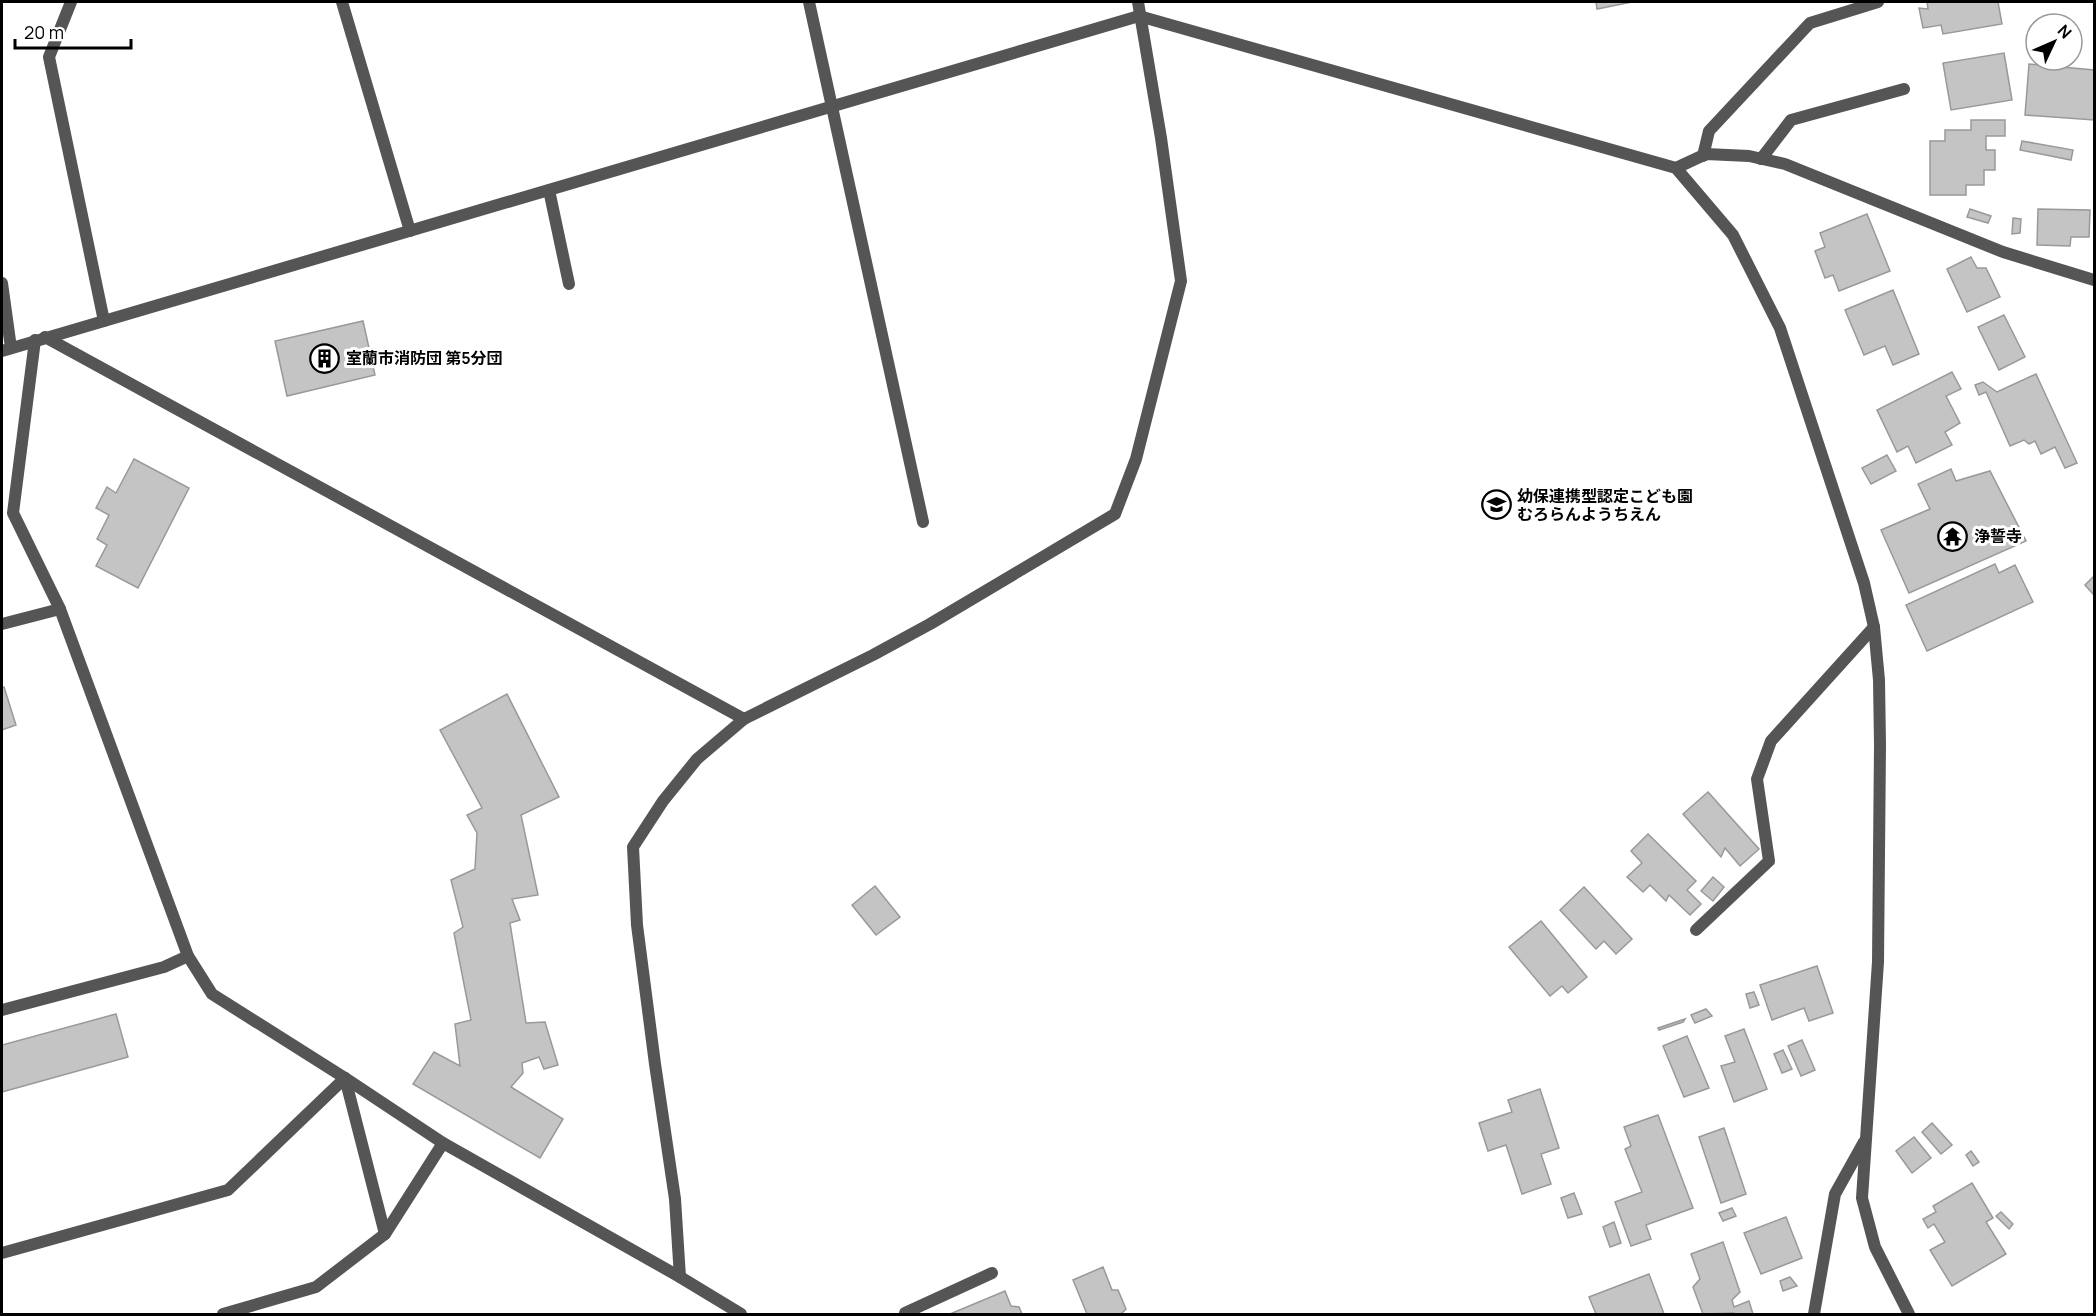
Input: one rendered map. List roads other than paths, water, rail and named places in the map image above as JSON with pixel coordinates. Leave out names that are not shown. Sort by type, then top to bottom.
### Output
[{"type":"street","points":[[71,2],[49,57],[104,321]]},
{"type":"street","points":[[342,2],[410,231]]},
{"type":"street","points":[[809,2],[923,522]]},
{"type":"street","points":[[680,1277],[675,1199],[638,925],[633,847],[663,801],[697,759],[744,719],[930,624],[1115,514],[1136,459],[1181,281],[1161,138],[1138,2]]},
{"type":"street","points":[[1703,156],[1709,131],[1810,23],[1878,2]]},
{"type":"street","points":[[2,284],[6,349],[1139,16],[1676,168],[1733,235],[1780,327],[1864,583],[1874,627],[1879,680],[1880,745],[1878,962],[1862,1198],[1875,1247],[1909,1314]]},
{"type":"street","points":[[1761,159],[1791,120],[1904,89]]},
{"type":"street","points":[[1676,168],[1703,156],[1749,156],[1785,164],[2003,252],[2094,280]]},
{"type":"street","points":[[549,190],[569,284]]},
{"type":"street","points":[[40,339],[744,719]]},
{"type":"street","points":[[40,339],[13,513],[60,609],[188,956],[212,994],[443,1143],[741,1314]]},
{"type":"street","points":[[2,624],[60,609]]},
{"type":"street","points":[[1696,930],[1769,861],[1757,779],[1771,741],[1874,627]]},
{"type":"street","points":[[2,1011],[164,967],[188,956]]},
{"type":"street","points":[[345,1078],[386,1234]]},
{"type":"street","points":[[2,1253],[228,1190],[345,1078]]},
{"type":"street","points":[[1814,1314],[1835,1194],[1867,1137]]},
{"type":"street","points":[[223,1314],[316,1287],[386,1234],[443,1143]]},
{"type":"street","points":[[891,1314],[905,1314],[992,1273]]},
{"type":"place","name":"室蘭市消防団 第5分団","points":[[325,358]]},
{"type":"place","name":"幼保連携型認定こども園 むろらんようちえん","points":[[1496,505]]},
{"type":"place","name":"浄誓寺","points":[[1953,536]]}]
